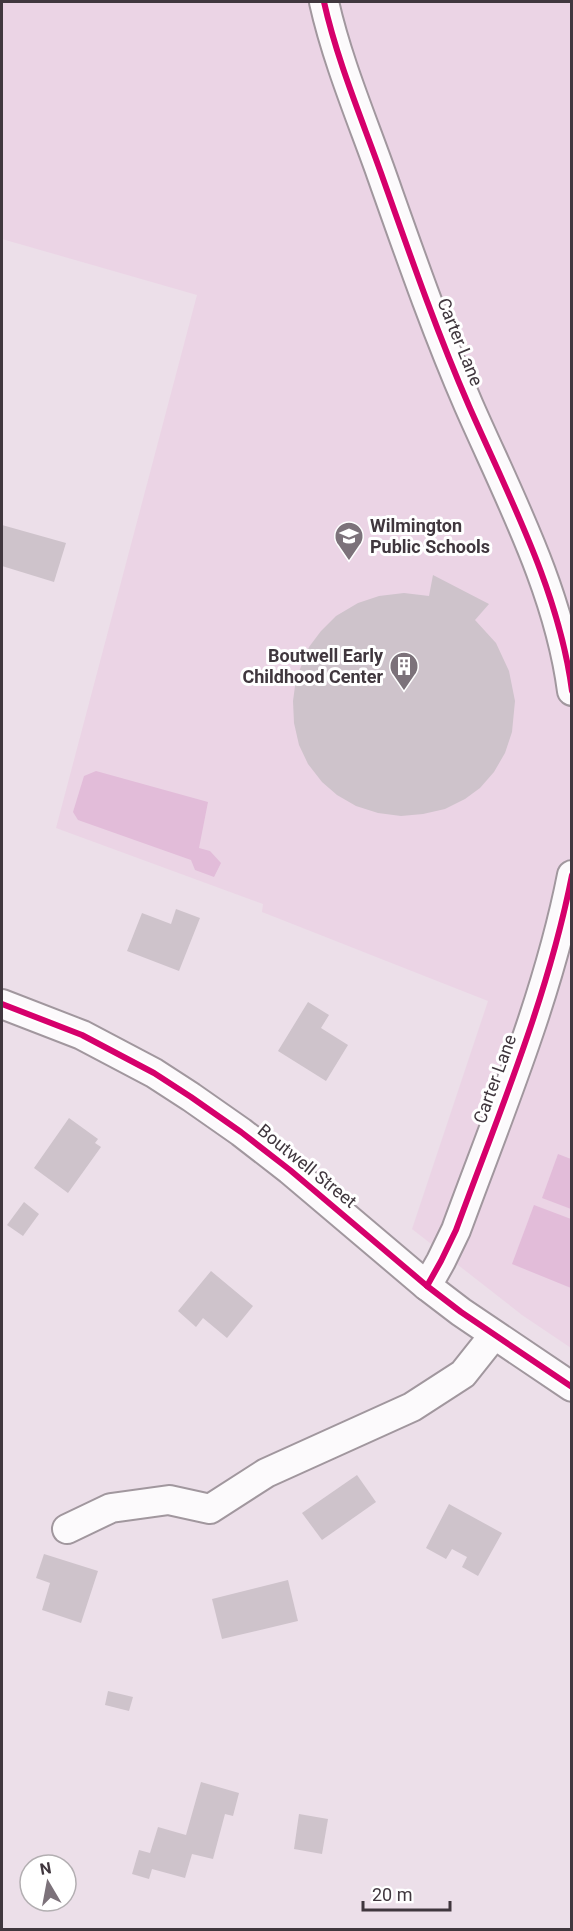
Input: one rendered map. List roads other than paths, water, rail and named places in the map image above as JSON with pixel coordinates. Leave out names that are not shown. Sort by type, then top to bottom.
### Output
[{"type":"street","name":"Carter Lane","points":[[324,2],[352,93],[448,357],[547,591],[561,638],[572,691]]},
{"type":"street","name":"Carter Lane","points":[[427,1286],[456,1230],[539,1003],[553,956],[572,875]]},
{"type":"street","name":"Boutwell Street","points":[[2,1004],[82,1035],[154,1073],[191,1097],[290,1170],[427,1286],[494,1335],[572,1387]]},
{"type":"street","points":[[67,1528],[111,1508],[169,1500],[210,1509],[266,1473],[412,1407],[463,1374],[494,1335]]},
{"type":"place","name":"Wilmington Public Schools","points":[[349,562]]},
{"type":"place","name":"Boutwell Early Childhood Center","points":[[404,692]]}]
